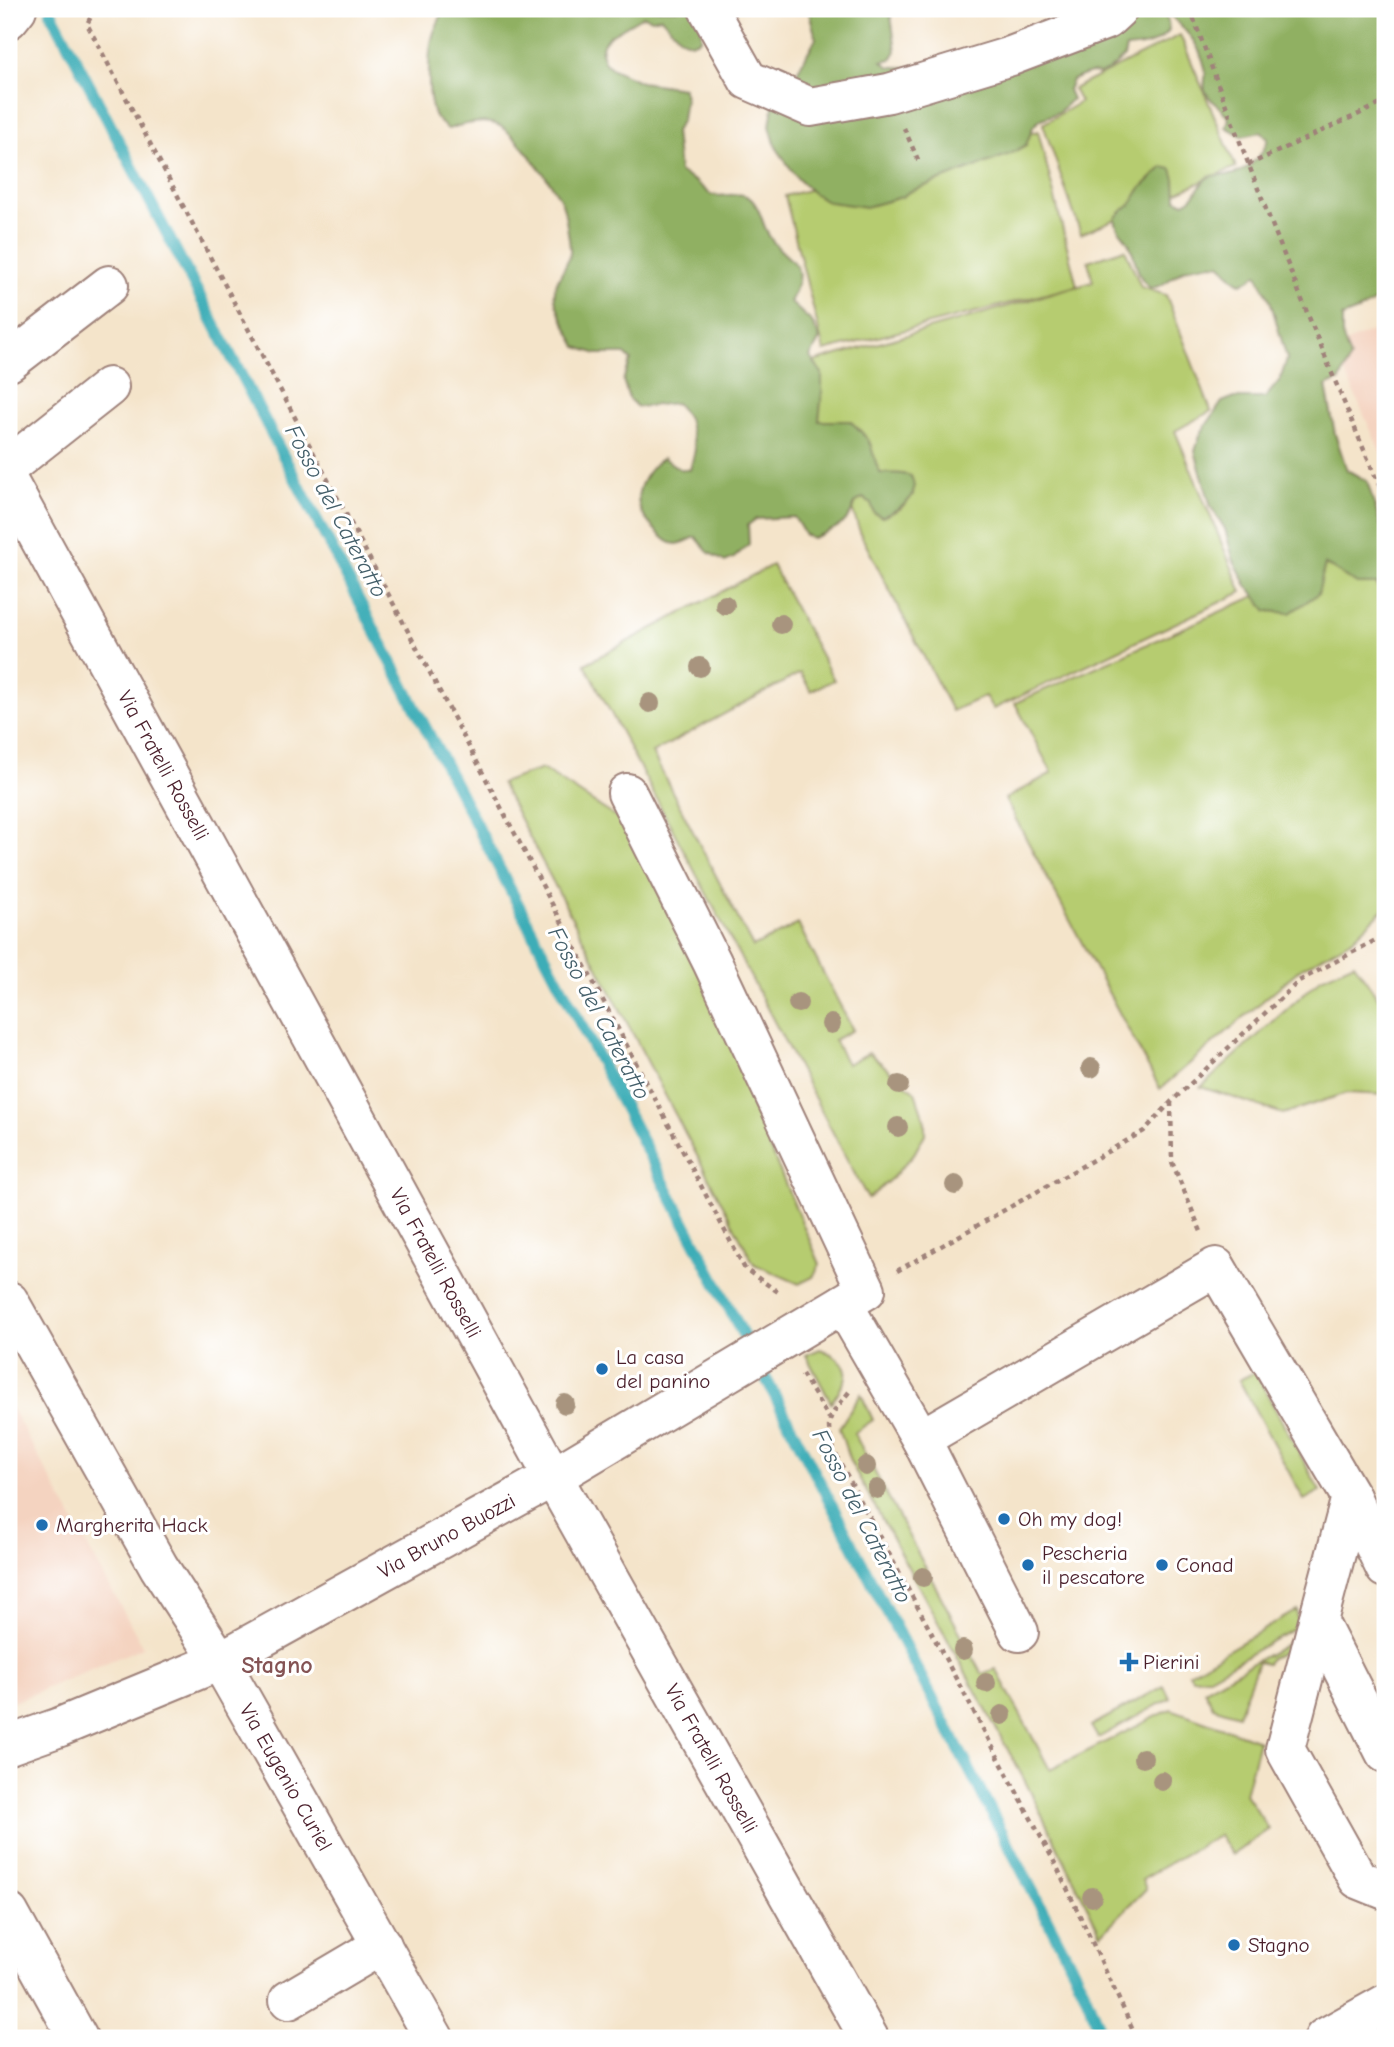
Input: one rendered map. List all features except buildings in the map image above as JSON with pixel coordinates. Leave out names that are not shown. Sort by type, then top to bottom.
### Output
[{"type":"street","points":[[9,19],[17,9]]},
{"type":"street","points":[[708,9],[748,80],[810,107],[889,93],[1011,56],[1106,20],[1118,9]]},
{"type":"street","points":[[9,362],[109,285]]},
{"type":"street","points":[[9,466],[109,387]]},
{"type":"street","name":"Via Fratelli Rosselli","points":[[9,483],[553,1477],[869,2038]]},
{"type":"street","points":[[626,793],[712,962],[842,1304],[921,1439],[1019,1632]]},
{"type":"street","points":[[921,1439],[1216,1267],[1351,1497],[1385,1568]]},
{"type":"street","name":"Via Eugenio Curiel","points":[[9,1301],[159,1567],[220,1661],[434,2038]]},
{"type":"street","name":"Via Bruno Buozzi","points":[[9,1745],[60,1727],[220,1661],[553,1477],[735,1368],[785,1354],[842,1304]]},
{"type":"street","points":[[1351,1497],[1285,1749],[1357,1879],[1385,1890]]},
{"type":"street","points":[[1318,1621],[1385,1753]]},
{"type":"street","points":[[9,1913],[78,2038]]},
{"type":"street","points":[[289,2000],[382,1945]]},
{"type":"street","points":[[1324,2038],[1385,2004]]},
{"type":"path","points":[[95,9],[87,24],[745,1269],[842,1304],[1144,1131],[1299,981],[1385,936]]},
{"type":"path","points":[[1190,9],[1248,165],[1385,499]]},
{"type":"path","points":[[1248,165],[1385,102]]},
{"type":"path","points":[[1171,1102],[1172,1162],[1216,1267]]},
{"type":"path","points":[[785,1354],[829,1418]]},
{"type":"path","points":[[856,1382],[829,1418],[828,1430],[835,1453],[1057,1867],[1137,2038]]},
{"type":"shaded area","points":[[1385,325],[1385,462],[1334,348]]},
{"type":"shaded area","name":"Margherita Hack","points":[[9,1403],[143,1647],[9,1704]]},
{"type":"green space","points":[[442,9],[701,9],[701,39],[691,43],[681,39],[661,17],[652,19],[643,16],[609,36],[601,53],[605,63],[641,82],[683,88],[685,98],[682,120],[675,131],[679,172],[710,194],[742,195],[755,204],[768,234],[798,269],[799,277],[790,302],[812,322],[820,339],[810,357],[822,373],[819,421],[850,421],[868,441],[880,473],[911,476],[914,491],[907,502],[882,517],[874,513],[871,504],[863,498],[855,503],[844,522],[812,538],[805,535],[794,517],[756,519],[748,525],[749,544],[734,558],[725,562],[708,552],[696,537],[673,544],[657,532],[642,513],[639,491],[649,472],[663,458],[680,469],[690,470],[695,450],[688,418],[676,403],[637,407],[629,399],[623,380],[631,360],[625,354],[597,354],[577,347],[561,317],[555,298],[558,280],[570,253],[563,206],[545,175],[525,150],[500,126],[488,122],[448,129],[436,118],[429,89],[429,64],[431,43]]},
{"type":"green space","points":[[808,9],[890,9],[896,51],[891,59],[882,61],[890,67],[940,67],[1076,10],[1163,9],[1169,31],[1149,44],[1126,48],[1124,57],[1108,71],[1090,73],[1072,80],[1068,90],[1072,99],[1059,112],[1039,120],[1026,145],[1010,154],[902,197],[866,207],[829,202],[813,193],[797,178],[776,147],[770,126],[773,106],[787,90],[816,38]]},
{"type":"green space","points":[[1168,9],[1385,9],[1385,295],[1342,317],[1342,335],[1350,358],[1340,380],[1326,386],[1335,434],[1347,470],[1367,481],[1385,539],[1385,580],[1383,584],[1357,584],[1325,564],[1318,594],[1290,613],[1267,611],[1246,584],[1233,559],[1225,529],[1211,507],[1195,451],[1201,433],[1222,402],[1232,398],[1265,398],[1280,380],[1287,359],[1270,300],[1257,274],[1241,283],[1220,264],[1190,267],[1150,288],[1141,277],[1131,248],[1116,223],[1115,218],[1163,167],[1172,169],[1176,199],[1185,203],[1207,178],[1234,174],[1251,164],[1260,155],[1268,139],[1261,132],[1242,136],[1226,127],[1229,119],[1205,90],[1205,71],[1196,44],[1169,14]]},
{"type":"green space","points":[[1180,35],[1236,167],[1081,234],[1043,124],[1080,102],[1073,89]]},
{"type":"green space","points":[[1038,131],[1077,286],[824,351],[785,196]]},
{"type":"green space","points":[[1125,249],[1141,287],[1166,295],[1211,411],[1175,431],[1242,592],[993,709],[985,696],[952,711],[862,537],[853,512],[855,503],[863,498],[882,517],[900,509],[913,495],[891,474],[880,473],[870,443],[818,421],[822,392],[813,362],[1093,282],[1088,261]]},
{"type":"green space","points":[[1361,549],[1385,603],[1385,908],[1353,939],[1300,969],[1160,1089],[1005,799],[1052,773],[1015,703]]},
{"type":"green space","points":[[772,565],[834,680],[811,691],[800,673],[652,753],[753,947],[798,924],[853,1030],[834,1040],[847,1064],[869,1053],[915,1092],[925,1122],[925,1134],[914,1154],[868,1199],[585,664]]},
{"type":"green space","points":[[542,769],[622,821],[701,956],[753,1109],[820,1264],[813,1277],[799,1284],[754,1264],[501,783]]},
{"type":"green space","points":[[1354,963],[1385,1008],[1385,1095],[1347,1093],[1283,1114],[1201,1087],[1321,978]]},
{"type":"green space","points":[[820,1349],[838,1359],[845,1367],[844,1383],[831,1403],[806,1355]]},
{"type":"green space","points":[[1255,1372],[1320,1491],[1304,1500],[1239,1380]]},
{"type":"green space","points":[[861,1394],[873,1420],[854,1433],[982,1674],[996,1669],[1050,1770],[1171,1709],[1259,1741],[1245,1794],[1269,1829],[1232,1855],[1219,1835],[1142,1879],[1146,1889],[1101,1934],[1026,1783],[850,1461],[839,1428]]},
{"type":"green space","points":[[1297,1610],[1297,1627],[1209,1677],[1192,1678],[1189,1673]]},
{"type":"green space","points":[[1298,1638],[1302,1644],[1270,1658],[1267,1664],[1258,1662],[1238,1715],[1213,1707],[1204,1690]]},
{"type":"green space","points":[[1164,1686],[1170,1698],[1098,1738],[1091,1726]]},
{"type":"waterway","name":"Fosso del Cateratto","points":[[51,12],[1083,1988],[1103,2038]]},
{"type":"place","name":"La casa del panino","points":[[602,1369]]},
{"type":"place","name":"Oh my dog!","points":[[1004,1519]]},
{"type":"place","name":"Margherita Hack","points":[[42,1525]]},
{"type":"place","name":"Pescheria il pescatore","points":[[1028,1565]]},
{"type":"place","name":"Conad","points":[[1162,1565]]},
{"type":"place","name":"Pierini","points":[[1129,1662]]},
{"type":"place","name":"Stagno","points":[[1234,1945]]},
{"type":"district","name":"Stagno","points":[[277,1665]]}]
